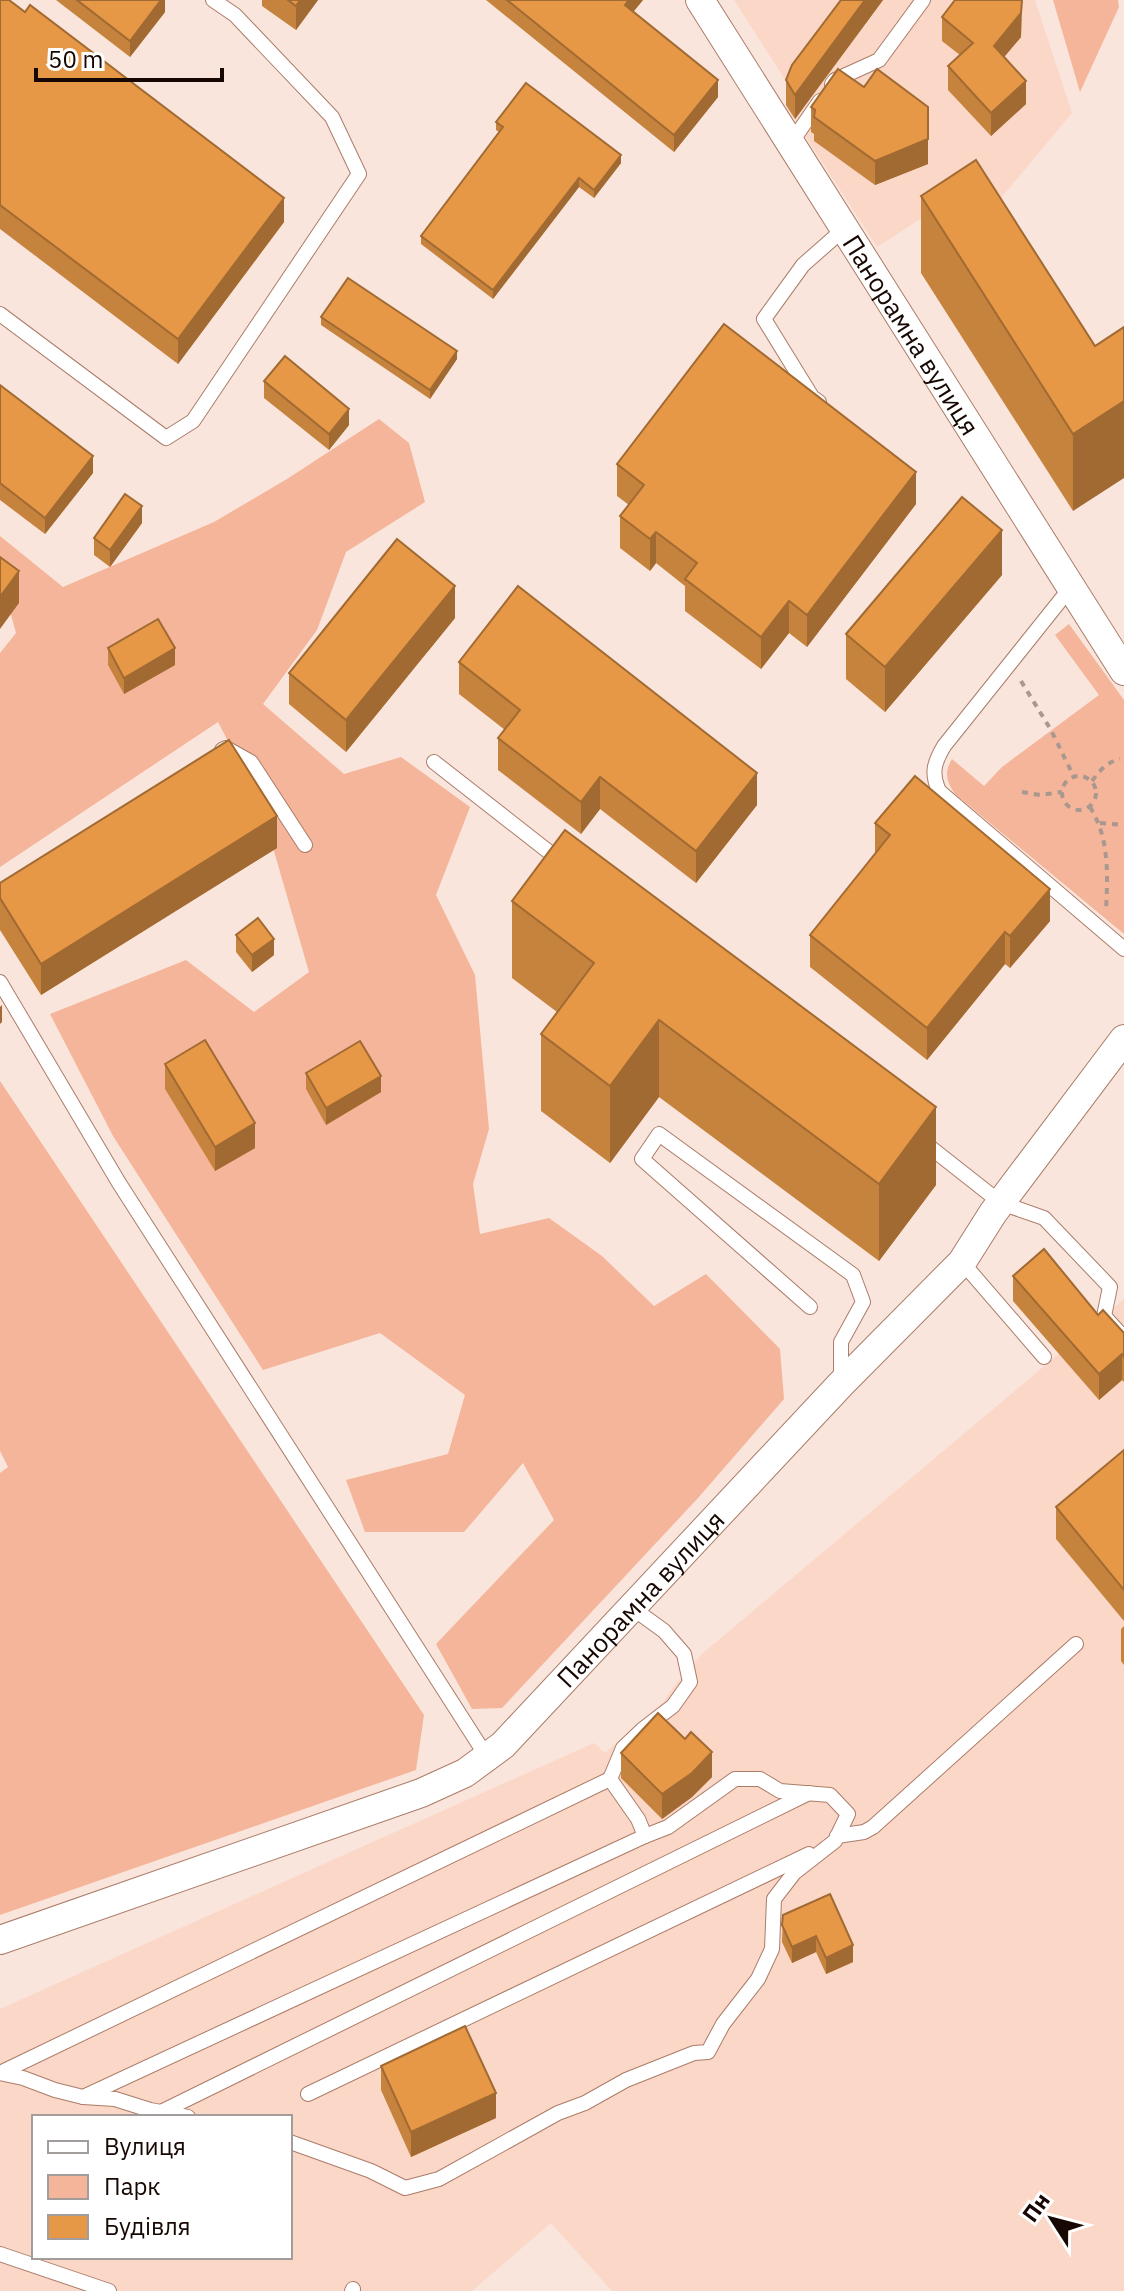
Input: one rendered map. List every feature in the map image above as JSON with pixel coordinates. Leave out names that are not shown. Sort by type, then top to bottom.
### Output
[{"type":"street","name":"Панорамна вулиця","points":[[700,0],[1124,671]]},
{"type":"street","name":"Панорамна вулиця","points":[[0,1940],[421,1793],[465,1773],[503,1745],[841,1384],[962,1262],[1001,1203],[1124,1039]]},
{"type":"lane","points":[[0,314],[166,438],[193,421],[359,174],[332,117],[235,15],[213,0]]},
{"type":"lane","points":[[791,143],[835,80],[879,60],[923,0]]},
{"type":"lane","points":[[837,415],[812,397],[764,319],[803,265],[845,228]]},
{"type":"lane","points":[[1071,587],[944,746],[933,770],[939,791],[1124,949]]},
{"type":"lane","points":[[213,756],[226,748],[251,762],[305,845]]},
{"type":"lane","points":[[434,762],[573,870]]},
{"type":"lane","points":[[0,982],[119,1183],[487,1757]]},
{"type":"lane","points":[[810,1307],[642,1159],[659,1134],[853,1275],[863,1302],[841,1342],[841,1384]]},
{"type":"lane","points":[[913,1134],[1001,1203],[1044,1218],[1110,1287],[1104,1316],[1124,1338]]},
{"type":"lane","points":[[962,1262],[1044,1357]]},
{"type":"lane","points":[[0,2073],[610,1779],[623,1748],[673,1706],[690,1682],[684,1654],[664,1631],[631,1607]]},
{"type":"lane","points":[[308,2094],[836,1839],[873,1827],[1076,1644]]},
{"type":"lane","points":[[610,1779],[638,1819],[645,1836]]},
{"type":"lane","points":[[83,2097],[668,1827],[735,1779],[760,1779],[780,1791],[830,1795],[848,1814],[836,1839],[794,1873],[774,1899],[772,1949],[758,1979],[723,2024],[708,2052],[694,2053],[626,2080],[585,2103],[558,2113],[439,2179],[405,2188],[371,2171],[292,2143]]},
{"type":"lane","points":[[163,2111],[809,1793]]},
{"type":"lane","points":[[0,2073],[83,2097],[115,2099],[180,2115]]},
{"type":"lane","points":[[0,2254],[109,2291]]},
{"type":"path","points":[[1011,663],[1051,730],[1074,777]]},
{"type":"path","points":[[1092,781],[1101,769],[1120,759]]},
{"type":"path","points":[[1084,776],[1092,781],[1097,789],[1096,799],[1090,807],[1081,810],[1071,808],[1064,801],[1062,792],[1066,782],[1084,776]]},
{"type":"path","points":[[1022,792],[1040,795],[1062,792]]},
{"type":"path","points":[[1090,807],[1100,823],[1108,872],[1106,919],[1100,928]]},
{"type":"path","points":[[1100,823],[1124,825]]},
{"type":"shaded area","points":[[734,0],[1035,0],[1072,113],[987,215],[959,194],[877,247],[794,119],[784,112],[791,89]]},
{"type":"shaded area","points":[[1124,1299],[1124,2291],[612,2291],[551,2223],[472,2291],[0,2291],[0,2009],[594,1743],[605,1753],[663,1702],[703,1653]]},
{"type":"green space","points":[[1053,0],[1118,0],[1119,7],[1080,92]]},
{"type":"green space","points":[[379,419],[409,443],[425,502],[346,552],[317,630],[263,704],[344,774],[401,757],[470,807],[436,895],[475,975],[489,1129],[473,1184],[480,1234],[549,1218],[602,1256],[654,1306],[706,1274],[780,1349],[784,1399],[698,1498],[502,1708],[472,1709],[436,1644],[554,1520],[523,1463],[464,1532],[365,1532],[346,1480],[448,1454],[465,1395],[380,1333],[263,1370],[113,1136],[50,1014],[186,960],[254,1012],[309,972],[260,803],[218,722],[0,867],[0,653],[16,633],[0,575],[0,536],[63,587],[214,522]]},
{"type":"green space","points":[[1069,624],[1124,700],[1124,934],[955,794],[947,776],[952,759],[984,786],[1002,767],[1099,695],[1055,635]]},
{"type":"green space","points":[[0,1081],[424,1715],[416,1770],[0,1915],[0,1473],[8,1467],[0,1451]]},
{"type":"building","points":[[0,0],[9,0],[25,12],[30,5],[284,198],[178,339],[0,205]]},
{"type":"building","points":[[77,0],[161,0],[130,41]]},
{"type":"building","points":[[507,0],[629,0],[625,5],[718,80],[674,135]]},
{"type":"building","points":[[841,0],[865,0],[795,95],[786,80],[792,65]]},
{"type":"building","points":[[955,0],[1022,0],[1021,13],[994,46],[1026,81],[991,113],[948,66],[973,43],[942,17]]},
{"type":"building","points":[[838,69],[864,87],[877,69],[928,107],[928,139],[875,161],[814,117],[815,110],[811,107]]},
{"type":"building","points":[[526,83],[621,155],[594,190],[579,178],[493,290],[421,236],[503,127],[496,122]]},
{"type":"building","points":[[976,160],[1095,346],[1124,327],[1124,401],[1073,434],[921,196]]},
{"type":"building","points":[[348,278],[457,351],[430,390],[321,317]]},
{"type":"building","points":[[724,324],[916,472],[807,615],[789,601],[761,637],[685,579],[697,563],[656,532],[650,539],[620,516],[644,485],[617,464]]},
{"type":"building","points":[[285,356],[349,409],[329,434],[264,381]]},
{"type":"building","points":[[0,385],[93,456],[45,518],[0,483]]},
{"type":"building","points":[[125,494],[142,506],[110,550],[94,538]]},
{"type":"building","points":[[962,497],[1002,530],[885,667],[846,634]]},
{"type":"building","points":[[397,539],[455,586],[346,720],[289,673]]},
{"type":"building","points":[[0,557],[19,571],[0,597]]},
{"type":"building","points":[[518,586],[757,773],[696,851],[600,777],[581,802],[498,738],[520,710],[459,662]]},
{"type":"building","points":[[158,619],[175,648],[124,678],[108,648]]},
{"type":"building","points":[[229,740],[277,816],[41,964],[0,898],[0,883]]},
{"type":"building","points":[[915,776],[1050,889],[1010,936],[1005,932],[927,1028],[810,935],[890,835],[875,823]]},
{"type":"building","points":[[565,830],[936,1107],[879,1184],[659,1020],[610,1086],[541,1034],[594,963],[512,901]]},
{"type":"building","points":[[258,918],[274,939],[252,955],[236,935]]},
{"type":"building","points":[[205,1040],[255,1123],[215,1147],[165,1064]]},
{"type":"building","points":[[360,1041],[381,1076],[326,1108],[306,1073]]},
{"type":"building","points":[[1044,1249],[1098,1315],[1103,1310],[1124,1333],[1124,1357],[1122,1354],[1099,1374],[1013,1276]]},
{"type":"building","points":[[1124,1450],[1124,1590],[1056,1507]]},
{"type":"building","points":[[658,1713],[685,1739],[691,1732],[712,1752],[692,1773],[662,1794],[621,1753]]},
{"type":"building","points":[[830,1894],[853,1945],[826,1958],[816,1936],[792,1947],[782,1925],[783,1915]]},
{"type":"building","points":[[465,2026],[496,2093],[411,2132],[381,2066]]}]
